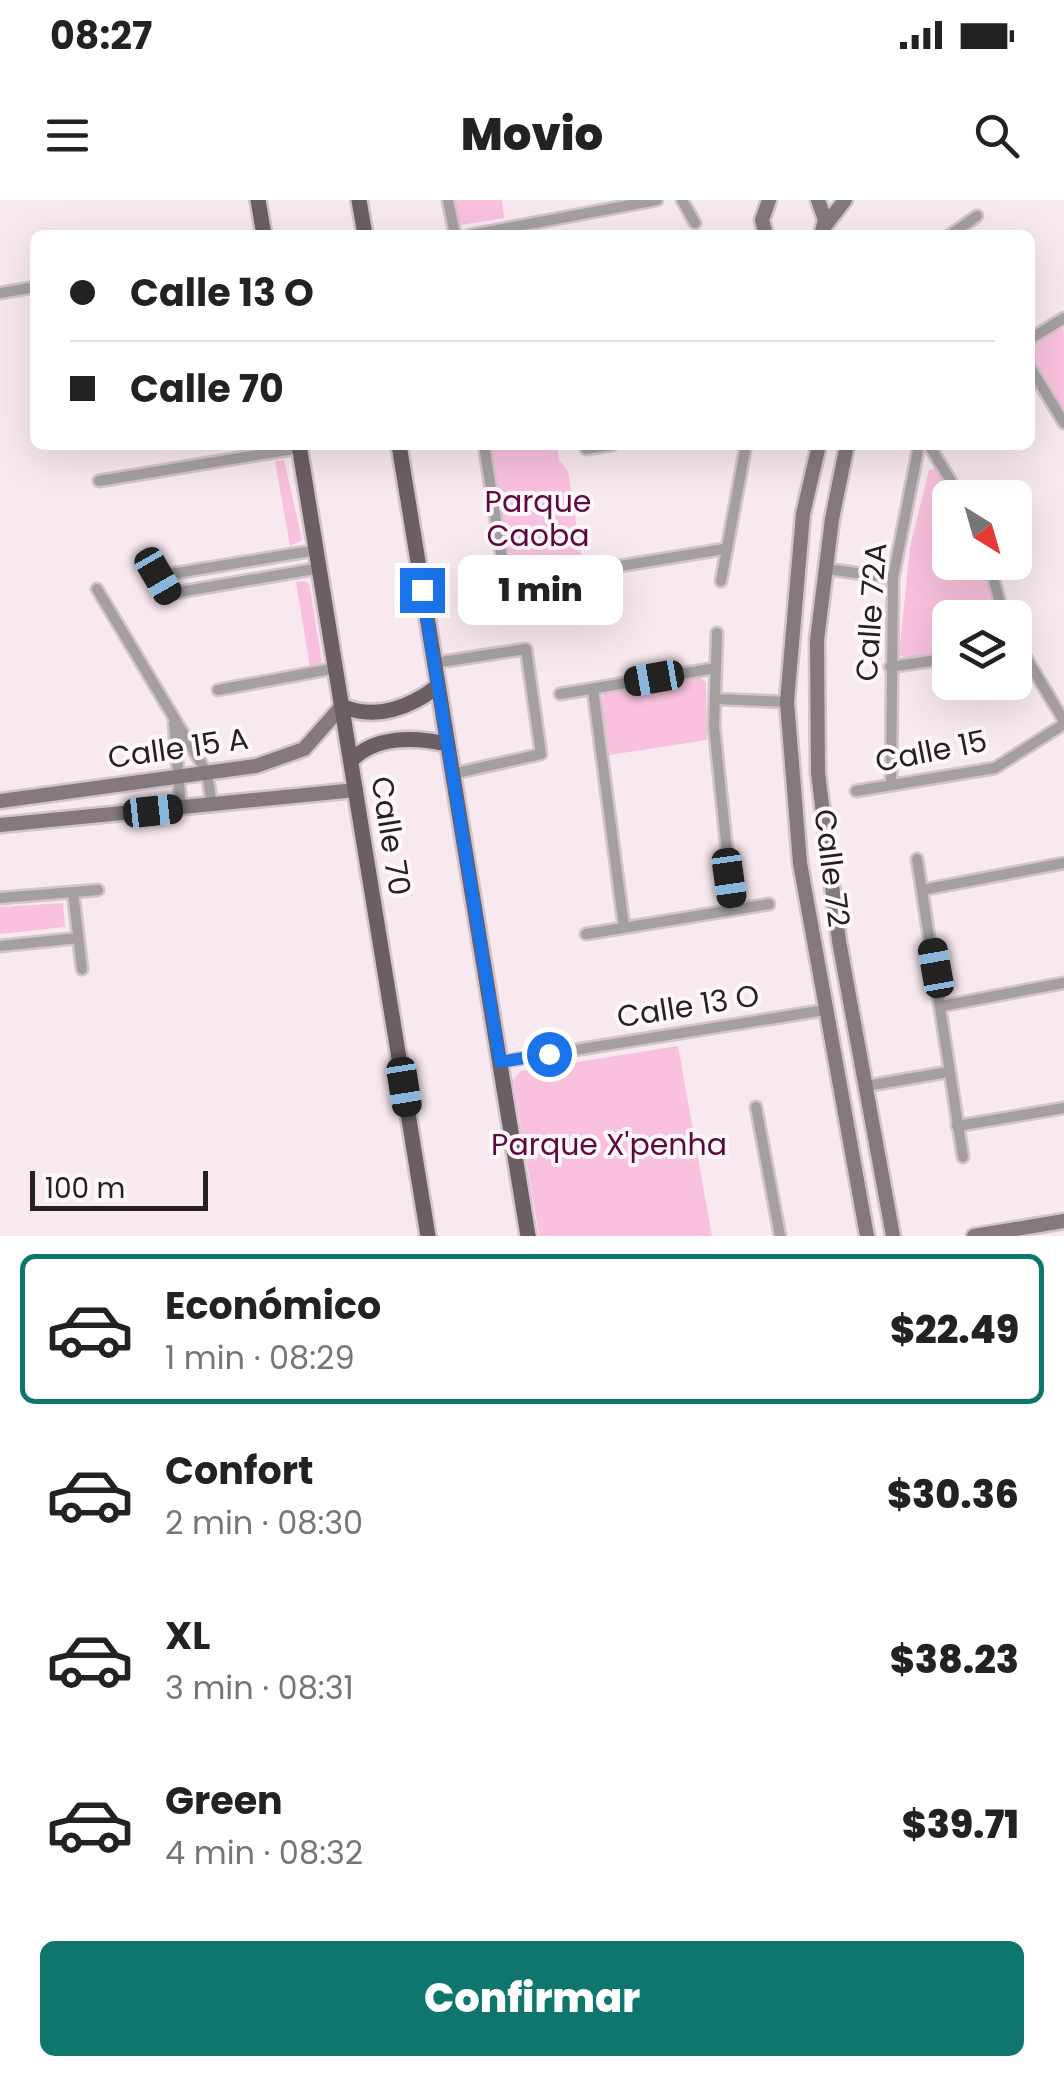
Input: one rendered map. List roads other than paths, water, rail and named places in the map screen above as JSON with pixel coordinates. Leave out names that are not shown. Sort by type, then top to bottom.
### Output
[{"type":"main road","points":[[258,200],[263,230]]},
{"type":"main road","points":[[359,200],[364,230]]},
{"type":"main road","points":[[818,200],[822,230]]},
{"type":"main road","points":[[824,230],[845,200]]},
{"type":"main road","points":[[765,230],[762,220],[767,202]]},
{"type":"main road","name":"Calle 70","points":[[300,450],[428,1236]]},
{"type":"main road","points":[[400,450],[528,1236]]},
{"type":"main road","name":"Calle 72","points":[[818,450],[800,542],[787,702],[800,863],[867,1236]]},
{"type":"main road","name":"Calle 72","points":[[845,450],[826,569],[816,679],[818,773],[839,941],[893,1236]]},
{"type":"main road","points":[[810,489],[837,496]]},
{"type":"main road","points":[[800,542],[829,546]]},
{"type":"main road","points":[[342,706],[368,712],[388,711],[423,698],[438,686]]},
{"type":"main road","name":"Calle 15 A","points":[[0,801],[256,766],[304,749],[342,706]]},
{"type":"main road","points":[[351,761],[390,741],[410,738],[447,744]]},
{"type":"main road","points":[[793,770],[805,777],[818,773]]},
{"type":"main road","name":"Calle 15 A","points":[[0,826],[356,790]]},
{"type":"main road","points":[[814,943],[826,938],[839,941]]},
{"type":"main road","points":[[850,1144],[876,1139]]},
{"type":"main road","points":[[974,1236],[1029,1232],[1064,1221]]},
{"type":"street","points":[[448,200],[454,230]]},
{"type":"street","points":[[497,230],[657,200]]},
{"type":"street","points":[[682,200],[695,223]]},
{"type":"street","points":[[957,230],[977,216]]},
{"type":"street","points":[[0,292],[30,288]]},
{"type":"street","points":[[1035,335],[1064,318]]},
{"type":"street","points":[[1035,374],[1064,423]]},
{"type":"street","points":[[99,481],[276,450]]},
{"type":"street","points":[[485,450],[506,584]]},
{"type":"street","points":[[721,581],[745,450]]},
{"type":"street","name":"Calle 72A","points":[[890,785],[894,578],[918,450]]},
{"type":"street","points":[[932,450],[950,480]]},
{"type":"street","points":[[466,591],[724,549]]},
{"type":"street","points":[[316,550],[158,576],[168,594],[320,568]]},
{"type":"street","points":[[826,569],[894,578]]},
{"type":"street","points":[[96,589],[207,773],[212,804]]},
{"type":"street","points":[[717,632],[715,699],[720,816],[734,910]]},
{"type":"street","points":[[434,662],[526,649],[541,754],[452,774]]},
{"type":"street","points":[[890,666],[932,660]]},
{"type":"street","points":[[218,690],[336,668]]},
{"type":"street","points":[[560,694],[716,668]]},
{"type":"street","points":[[1032,668],[1064,722]]},
{"type":"street","points":[[593,688],[624,927]]},
{"type":"street","points":[[715,699],[787,702]]},
{"type":"street","points":[[174,722],[181,808]]},
{"type":"street","name":"Calle 15","points":[[856,790],[995,768],[1064,722]]},
{"type":"street","points":[[917,859],[963,1157]]},
{"type":"street","points":[[922,890],[1064,863]]},
{"type":"street","points":[[0,898],[98,890]]},
{"type":"street","points":[[73,892],[82,968]]},
{"type":"street","points":[[586,934],[768,904]]},
{"type":"street","points":[[0,946],[78,938]]},
{"type":"street","points":[[942,1006],[1064,983]]},
{"type":"street","name":"Calle 13 O","points":[[500,1062],[825,1010]]},
{"type":"street","points":[[866,1086],[948,1072]]},
{"type":"street","points":[[756,1107],[780,1236]]},
{"type":"street","points":[[958,1126],[1064,1108]]},
{"type":"park label","name":"Parque Caoba","points":[[538,518]]},
{"type":"park label","name":"Parque X'penha","points":[[609,1144]]}]
